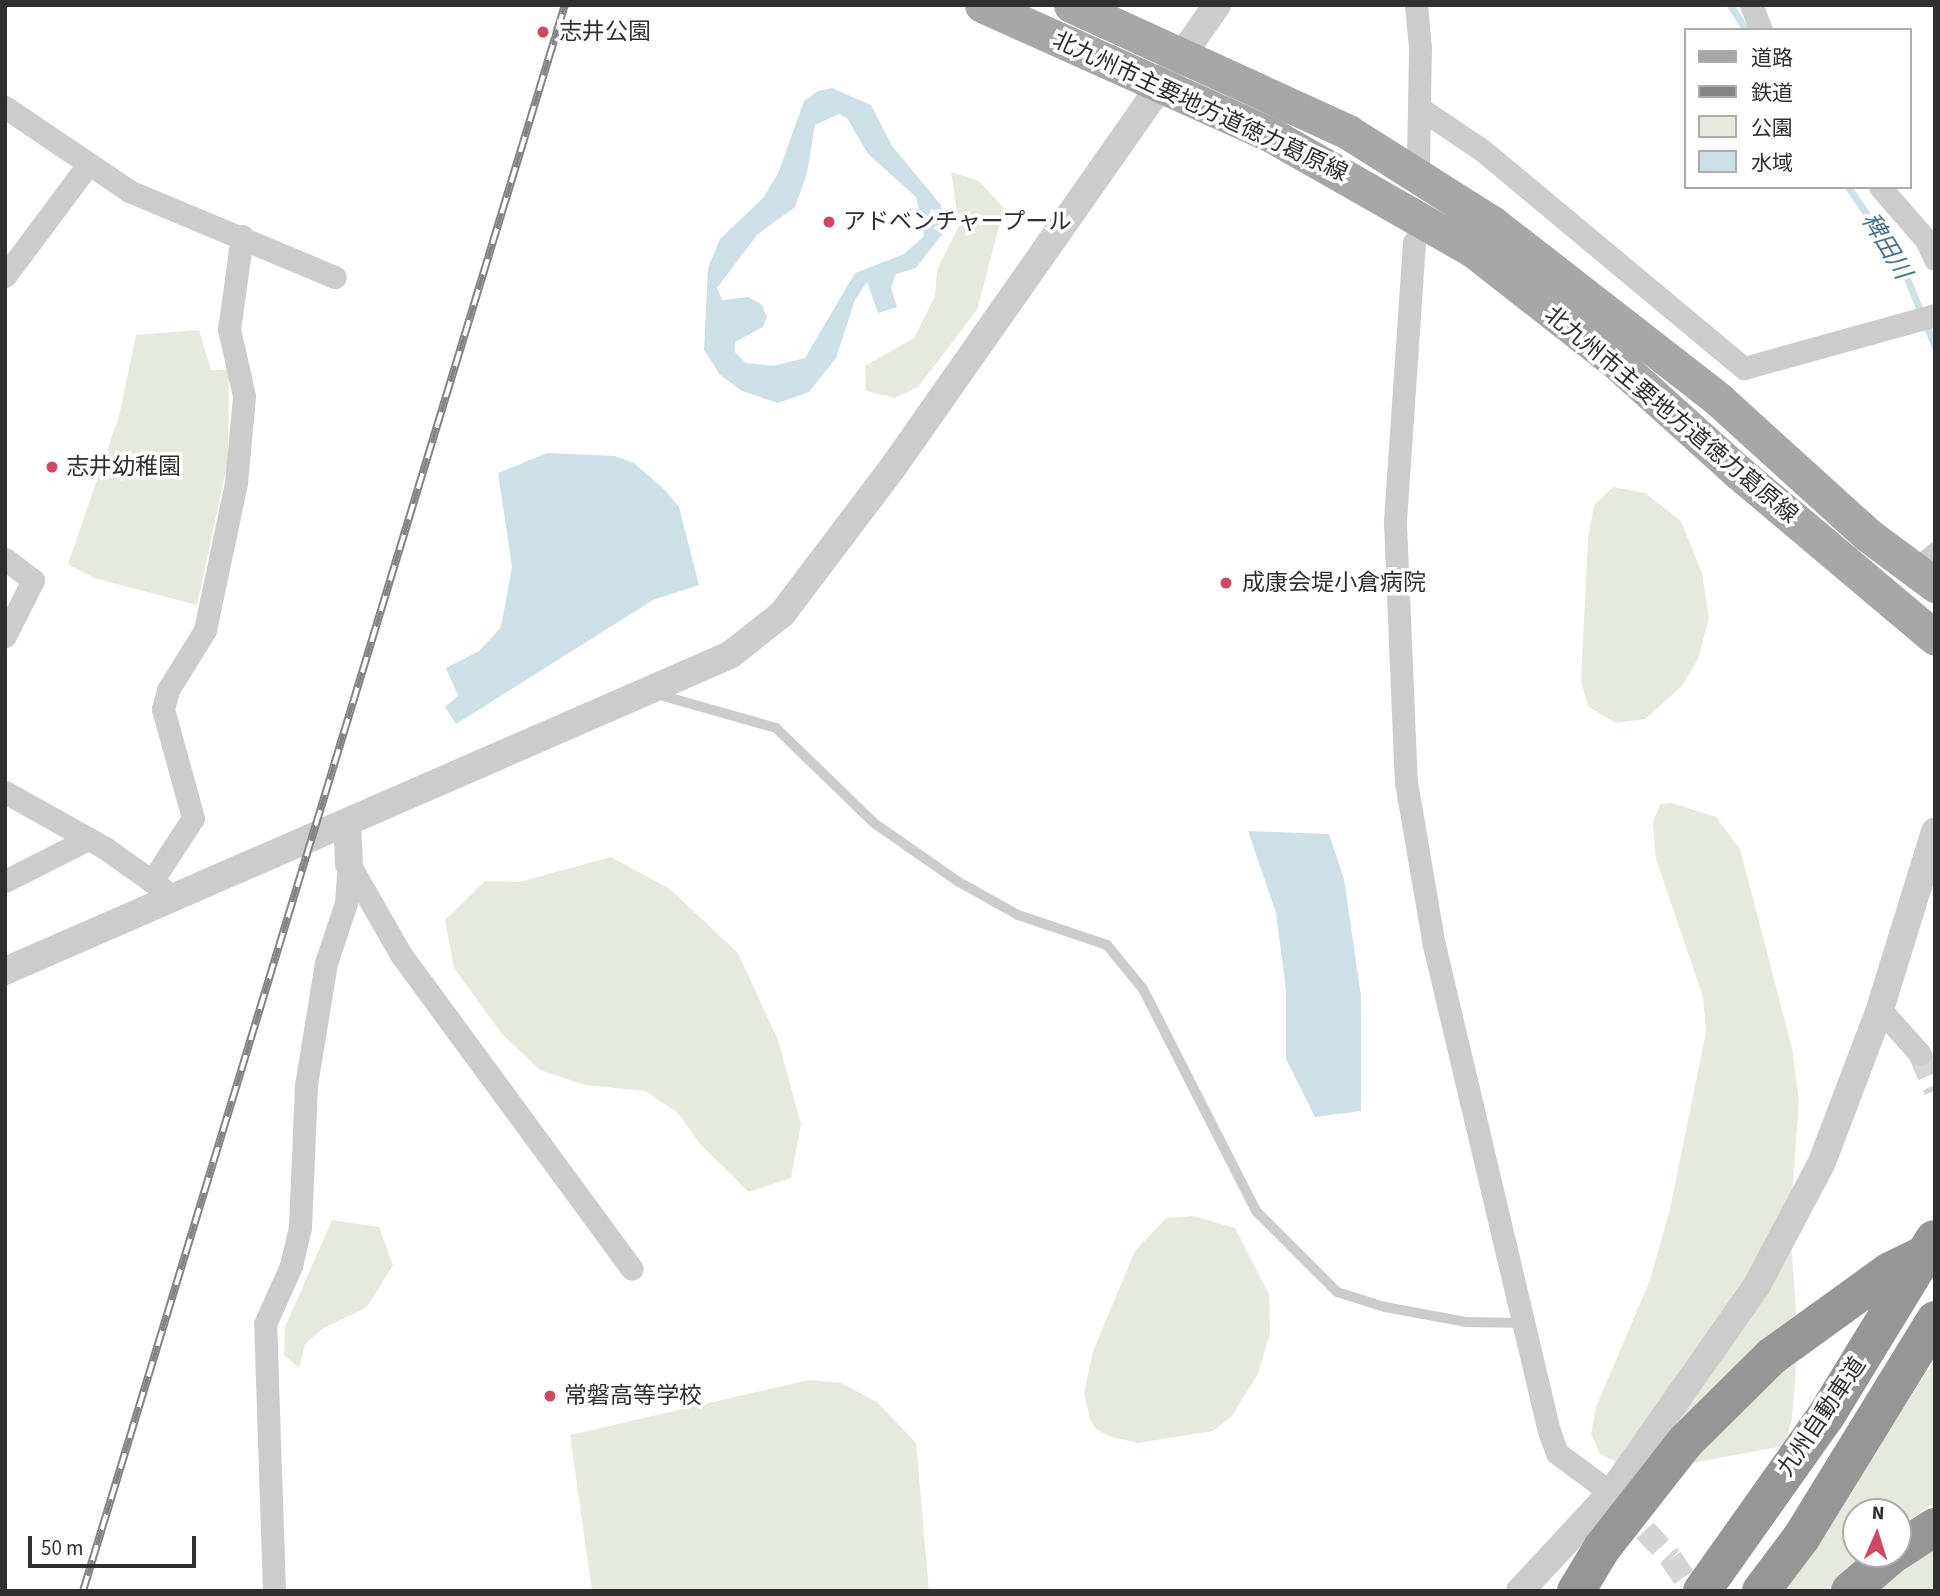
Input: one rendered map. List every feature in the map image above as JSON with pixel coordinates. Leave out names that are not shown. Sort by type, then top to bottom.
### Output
[{"type":"highway","name":"九州自動車道","points":[[1702,1591],[1826,1416],[1935,1239]]},
{"type":"highway","points":[[1576,1591],[1602,1548],[1685,1442],[1772,1356],[1890,1270],[1935,1249]]},
{"type":"highway","name":"九州自動車道","points":[[1762,1591],[1801,1538],[1935,1320]]},
{"type":"highway","points":[[1912,1542],[1935,1527]]},
{"type":"highway","points":[[1850,1591],[1877,1568]]},
{"type":"main road","name":"北九州市主要地方道徳力葛原線","points":[[982,5],[1161,83],[1284,142],[1473,250],[1616,362],[1737,471],[1935,638]]},
{"type":"main road","name":"北九州市主要地方道徳力葛原線","points":[[1071,5],[1348,132],[1492,223],[1698,383],[1868,535],[1929,569]]},
{"type":"street","points":[[5,971],[347,825],[730,655],[782,614],[896,463],[1217,5]]},
{"type":"street","points":[[1416,5],[1421,109],[1418,163]]},
{"type":"street","points":[[1751,5],[1760,28]]},
{"type":"street","points":[[5,107],[87,166],[129,191],[335,277]]},
{"type":"street","points":[[1421,109],[1482,150],[1744,368],[1935,315]]},
{"type":"street","points":[[5,276],[87,166]]},
{"type":"street","points":[[1882,189],[1926,240],[1935,259]]},
{"type":"street","points":[[152,881],[192,818],[163,709],[168,690],[205,630],[236,483],[244,396],[229,329],[242,236]]},
{"type":"street","points":[[1414,242],[1395,523],[1406,782],[1434,945],[1522,1323],[1557,1453],[1611,1493]]},
{"type":"street","points":[[5,559],[33,580],[5,636]]},
{"type":"street","points":[[5,792],[88,839],[175,897]]},
{"type":"street","points":[[274,1591],[265,1324],[291,1266],[300,1228],[306,1086],[326,963],[346,903],[349,864],[347,825]]},
{"type":"street","points":[[1520,1591],[1611,1493],[1757,1285],[1822,1161],[1880,1009],[1935,831]]},
{"type":"street","points":[[5,881],[88,839]]},
{"type":"street","points":[[349,864],[402,956],[632,1269]]},
{"type":"street","points":[[1880,1009],[1920,1054]]},
{"type":"lane","points":[[649,692],[776,728],[874,822],[959,882],[1018,915],[1107,945],[1143,989],[1256,1211],[1337,1292],[1385,1307],[1466,1322],[1522,1323]]},
{"type":"green space","points":[[951,172],[979,181],[1004,208],[977,310],[918,387],[895,398],[866,391],[865,366],[914,338],[935,296],[937,270],[959,226]]},
{"type":"green space","points":[[199,330],[211,370],[229,370],[228,461],[197,605],[94,578],[68,564],[119,416],[136,335]]},
{"type":"green space","points":[[1613,487],[1645,493],[1681,521],[1702,573],[1709,618],[1698,659],[1682,686],[1645,719],[1616,723],[1589,707],[1581,682],[1588,539],[1594,505]]},
{"type":"green space","points":[[1672,803],[1716,817],[1740,849],[1792,1048],[1799,1100],[1790,1227],[1798,1340],[1792,1419],[1784,1446],[1675,1466],[1631,1469],[1600,1454],[1591,1434],[1596,1407],[1650,1280],[1670,1209],[1706,1032],[1703,997],[1656,859],[1653,823],[1660,804]]},
{"type":"green space","points":[[611,857],[670,889],[738,953],[778,1040],[801,1124],[791,1178],[749,1192],[700,1144],[678,1113],[645,1091],[585,1085],[540,1070],[501,1033],[454,968],[445,920],[485,881],[519,882]]},
{"type":"green space","points":[[1193,1216],[1235,1228],[1269,1294],[1270,1333],[1258,1374],[1232,1416],[1213,1431],[1138,1443],[1108,1436],[1096,1429],[1090,1419],[1084,1393],[1093,1351],[1135,1251],[1166,1218]]},
{"type":"green space","points":[[332,1220],[379,1227],[393,1265],[367,1307],[322,1329],[305,1344],[299,1368],[284,1355],[285,1327]]},
{"type":"green space","points":[[1935,1360],[1935,1502],[1912,1519],[1912,1498],[1844,1498]]},
{"type":"green space","points":[[809,1380],[841,1383],[877,1402],[916,1443],[929,1591],[592,1591],[570,1435]]},
{"type":"green space","points":[[1842,1500],[1842,1568],[1852,1568],[1827,1591],[1782,1591]]},
{"type":"green space","points":[[1935,1539],[1935,1591],[1871,1591],[1899,1568],[1912,1568],[1912,1558]]},
{"type":"water","points":[[832,88],[871,105],[892,146],[941,205],[947,228],[916,268],[896,274],[891,288],[897,307],[878,313],[867,282],[855,300],[836,358],[809,392],[778,403],[742,391],[720,375],[704,350],[708,268],[720,239],[764,197],[779,171],[804,101],[818,91]],"holes":[[[839,114],[847,118],[868,154],[916,197],[924,236],[904,254],[855,273],[805,358],[773,366],[746,363],[735,352],[735,342],[763,327],[767,317],[762,305],[749,297],[722,300],[717,288],[757,235],[795,207],[807,173],[815,125]]]},
{"type":"water","points":[[547,453],[615,456],[634,463],[665,490],[679,507],[699,585],[653,600],[456,724],[445,707],[458,696],[446,668],[479,651],[501,627],[512,567],[498,473]]},
{"type":"water","points":[[1248,831],[1329,834],[1344,879],[1361,996],[1361,1111],[1315,1117],[1286,1059],[1286,990],[1276,913]]},
{"type":"waterway","name":"稗田川","points":[[1730,5],[1745,28]]},
{"type":"waterway","name":"稗田川","points":[[1849,189],[1901,264],[1935,347]]},
{"type":"tunnel","points":[[1920,1054],[1935,1090]]},
{"type":"tunnel","points":[[1622,1505],[1671,1558],[1693,1591]]},
{"type":"railway","points":[[83,1591],[565,5]]},
{"type":"place","name":"志井公園","points":[[543,32]]},
{"type":"place","name":"アドベンチャープール","points":[[829,222]]},
{"type":"place","name":"志井幼稚園","points":[[52,467]]},
{"type":"place","name":"成康会堤小倉病院","points":[[1226,583]]},
{"type":"place","name":"常磐高等学校","points":[[550,1396]]}]
